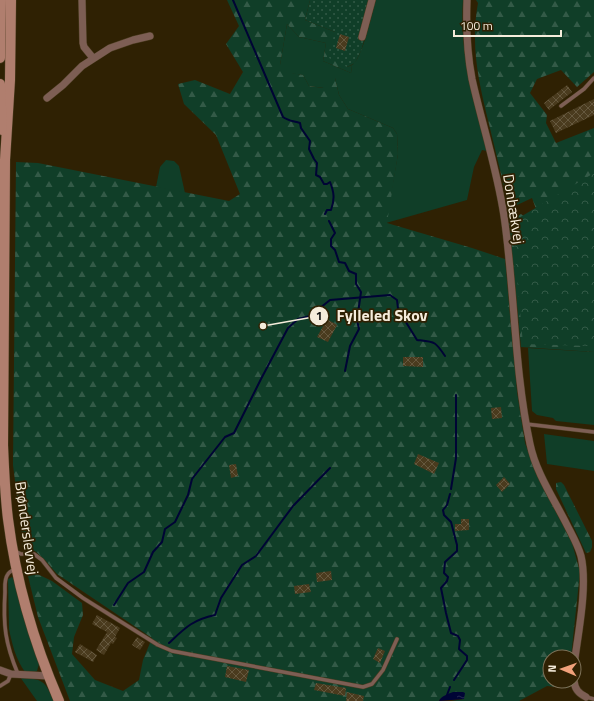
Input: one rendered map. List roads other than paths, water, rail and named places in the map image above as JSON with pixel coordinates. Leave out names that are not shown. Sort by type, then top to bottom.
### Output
[{"type":"main road","points":[[0,58],[1,0]]},
{"type":"main road","name":"Brønderslevvej","points":[[11,0],[10,80],[5,160],[2,338],[3,445],[8,518],[16,568],[36,642],[59,701]]},
{"type":"main road","name":"Brønderslevvej","points":[[0,84],[2,145],[5,160]]},
{"type":"street","points":[[82,0],[83,43],[84,47],[93,58]]},
{"type":"street","points":[[362,37],[372,0]]},
{"type":"street","name":"Donbækvej","points":[[466,0],[468,42],[472,77],[504,216],[510,267],[520,391],[530,446],[538,469],[573,536],[584,572],[583,594],[576,649]]},
{"type":"street","points":[[47,98],[93,58],[110,48],[132,40],[150,36]]},
{"type":"street","points":[[0,670],[18,675],[49,676]]},
{"type":"street","points":[[576,689],[579,694],[586,697]]},
{"type":"lane","points":[[561,106],[584,89],[594,78]]},
{"type":"lane","points":[[526,424],[594,432]]},
{"type":"lane","points":[[13,550],[21,554],[34,554],[42,560],[56,578],[83,598],[158,645],[172,651],[363,687],[372,684],[383,670],[397,639]]},
{"type":"lane","points":[[16,568],[8,573],[5,579],[4,612],[5,633],[10,654],[18,675]]},
{"type":"lane","points":[[0,686],[8,681],[11,674]]},
{"type":"lane","points":[[586,697],[594,698]]},
{"type":"water","points":[[453,692],[465,693],[464,699],[439,701],[443,696]]},
{"type":"waterway","points":[[233,0],[283,117],[300,123],[301,128],[310,141],[309,149],[317,163],[316,175],[320,177],[324,184],[330,182],[333,192],[333,202],[331,210],[327,210],[325,214]]},
{"type":"waterway","points":[[329,221],[335,233],[331,239],[331,246],[335,250],[339,262],[345,263],[349,271],[356,274],[356,284],[361,292],[357,320],[359,329],[350,346],[345,371]]},
{"type":"waterway","points":[[114,605],[128,583],[144,572],[153,552],[162,542],[165,529],[175,522],[188,495],[192,479],[225,437],[234,433],[288,328],[298,319],[310,316],[330,300],[390,295],[397,300],[399,317],[404,319],[417,340],[434,343],[439,347],[445,356]]},
{"type":"waterway","points":[[451,489],[456,458],[456,395]]},
{"type":"waterway","points":[[169,643],[189,625],[200,619],[215,615],[221,598],[242,565],[256,556],[293,506],[330,468]]},
{"type":"waterway","points":[[450,494],[447,505],[443,510],[444,515],[451,522],[457,545],[457,551],[445,562],[444,573],[448,577],[447,581],[441,588],[451,633],[458,636],[460,640],[459,649],[467,656],[467,660],[454,680]]},
{"type":"waterway","points":[[447,695],[450,687]]},
{"type":"place","name":"Fylleled Skov","points":[[263,326]]}]
